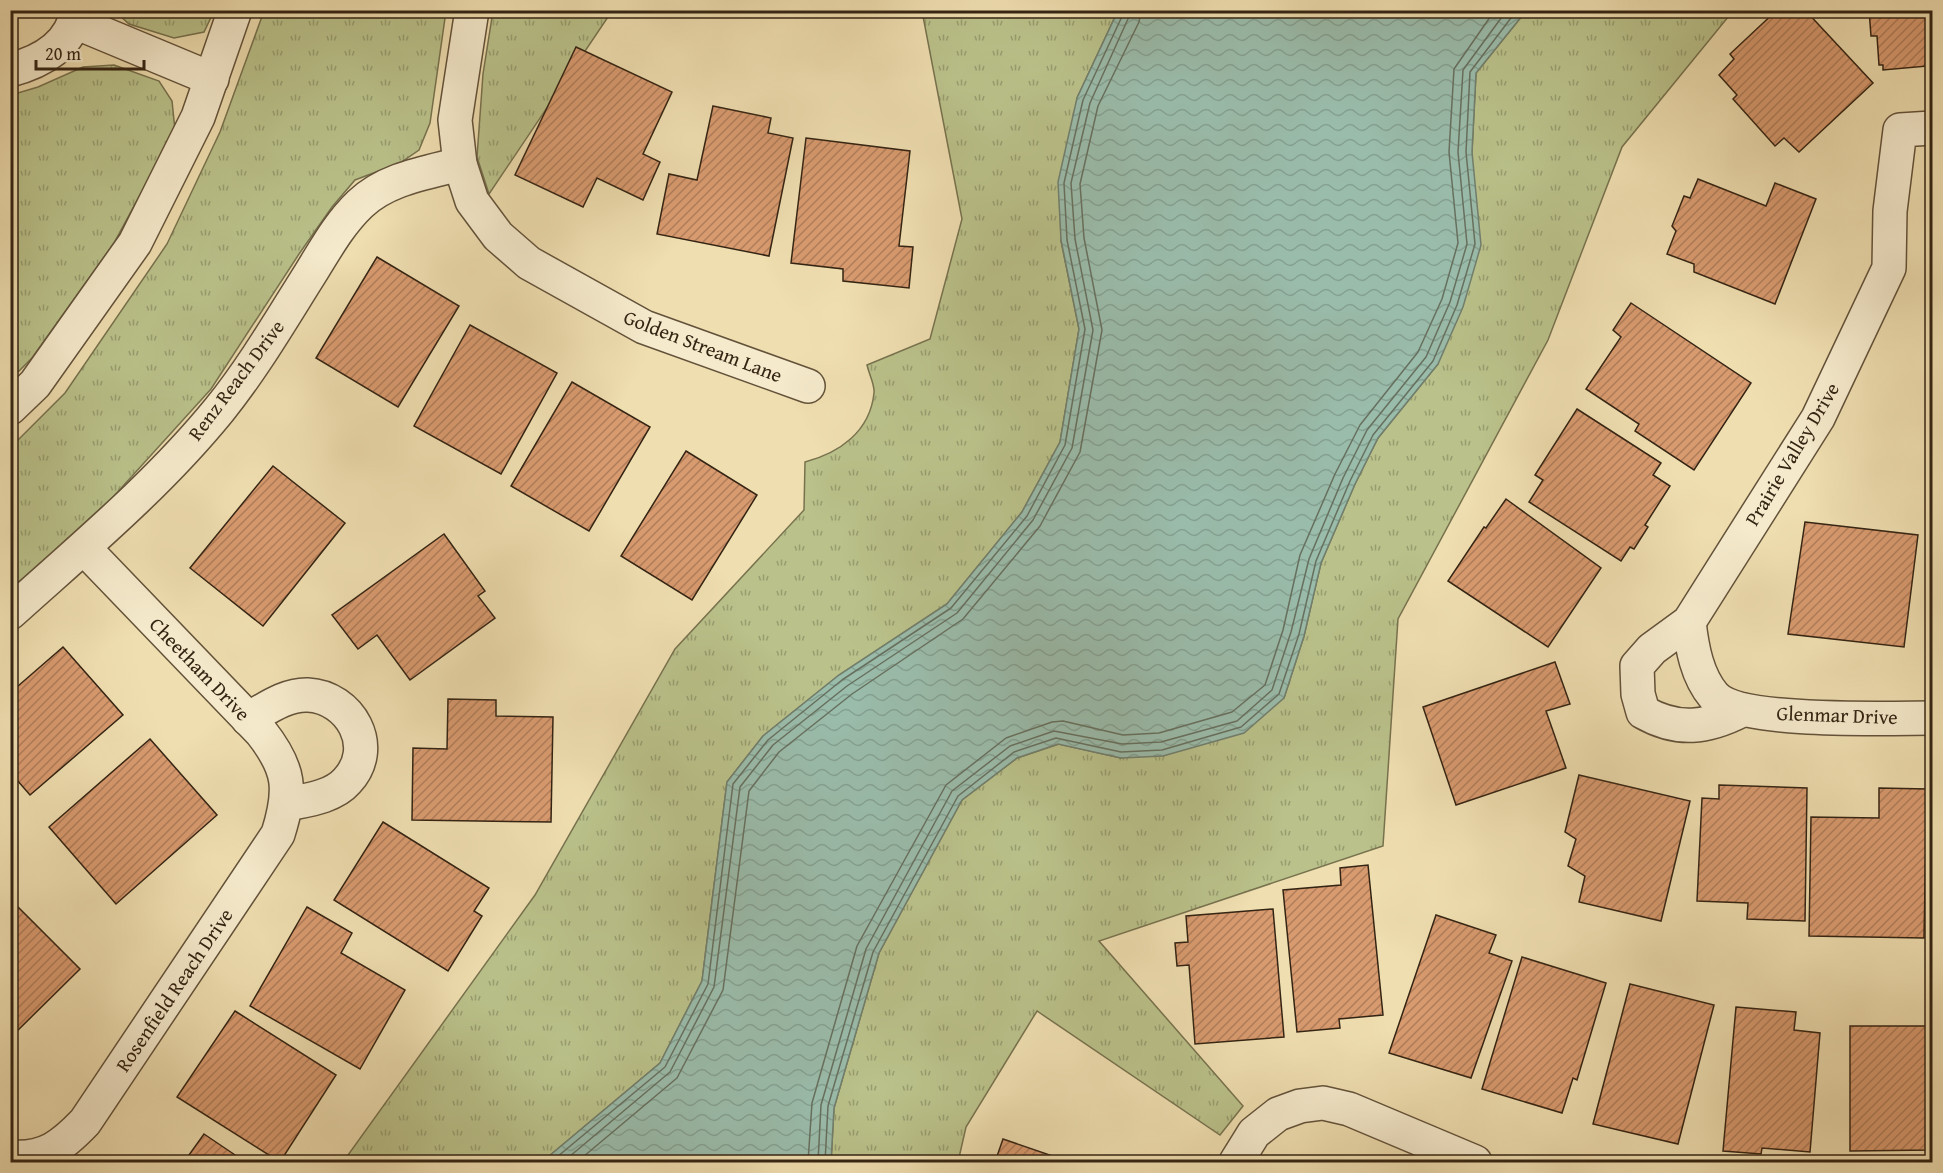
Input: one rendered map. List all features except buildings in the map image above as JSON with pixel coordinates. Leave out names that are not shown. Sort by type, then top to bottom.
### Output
[{"type":"street","points":[[10,408],[35,384],[135,243],[198,117],[235,10]]},
{"type":"street","name":"Golden Stream Lane","points":[[472,10],[455,120],[460,164],[472,201],[498,236],[529,263],[644,327],[808,386]]},
{"type":"street","points":[[10,70],[36,64],[59,47],[76,16],[212,79]]},
{"type":"street","name":"Prairie Valley Drive","points":[[1643,712],[1638,694],[1637,666],[1652,649],[1689,622],[1818,418],[1889,268],[1890,211],[1900,130],[1932,128]]},
{"type":"street","name":"Renz Reach Drive","points":[[10,613],[84,548],[150,485],[219,409],[274,331],[341,225],[360,204],[378,190],[409,177],[460,164]]},
{"type":"street","name":"Cheetham Drive","points":[[84,548],[248,719],[278,755],[286,775],[288,804]]},
{"type":"street","name":"Glenmar Drive","points":[[1689,622],[1693,653],[1704,679],[1715,697],[1742,711],[1798,716],[1932,718]]},
{"type":"street","points":[[248,719],[283,699],[306,694],[329,698],[349,713],[358,730],[361,749],[358,765],[347,782],[324,796],[288,804]]},
{"type":"street","name":"Glenmar Drive","points":[[1643,712],[1659,721],[1679,726],[1716,723],[1742,711]]},
{"type":"street","name":"Rosenfield Reach Drive","points":[[24,1156],[64,1144],[103,1097],[278,834],[288,804]]},
{"type":"street","points":[[1236,1162],[1254,1133],[1278,1114],[1300,1106],[1323,1103],[1349,1109],[1475,1162]]},
{"type":"green space","points":[[115,11],[214,11],[204,32],[174,38],[129,24]]},
{"type":"green space","points":[[264,11],[446,11],[430,123],[419,150],[400,163],[355,180],[332,207],[299,254],[211,389],[114,496],[11,590],[11,447],[65,393],[167,244],[220,132]]},
{"type":"green space","points":[[493,11],[612,11],[489,194],[477,157],[483,74]]},
{"type":"green space","points":[[922,11],[1121,11],[1115,17],[1077,98],[1061,241],[1079,329],[1060,442],[1022,512],[947,604],[839,675],[763,736],[727,782],[702,981],[660,1063],[542,1162],[343,1162],[535,895],[675,649],[804,510],[805,462],[830,453],[851,439],[859,430],[871,407],[874,393],[867,365],[930,339],[962,219]]},
{"type":"green space","points":[[1526,11],[1733,11],[1622,147],[1548,340],[1398,619],[1383,846],[1099,941],[1243,1106],[1220,1135],[1037,1011],[966,1127],[958,1162],[831,1162],[834,1108],[879,953],[962,800],[1017,758],[1059,744],[1121,758],[1284,698],[1304,636],[1321,563],[1355,484],[1378,438],[1438,364],[1472,152],[1476,73]]},
{"type":"green space","points":[[114,65],[159,81],[172,101],[175,130],[114,243],[32,358],[11,379],[11,95],[38,87],[83,67]]},
{"type":"water","points":[[1121,10],[1526,11],[1476,73],[1472,152],[1481,245],[1463,307],[1438,364],[1378,438],[1355,484],[1321,563],[1304,636],[1284,698],[1244,733],[1163,756],[1121,758],[1058,744],[1017,758],[962,800],[879,953],[834,1108],[831,1162],[542,1162],[660,1063],[702,981],[727,782],[763,736],[839,675],[947,604],[1022,512],[1060,442],[1079,329],[1061,240],[1058,182],[1077,98],[1115,17]]}]
